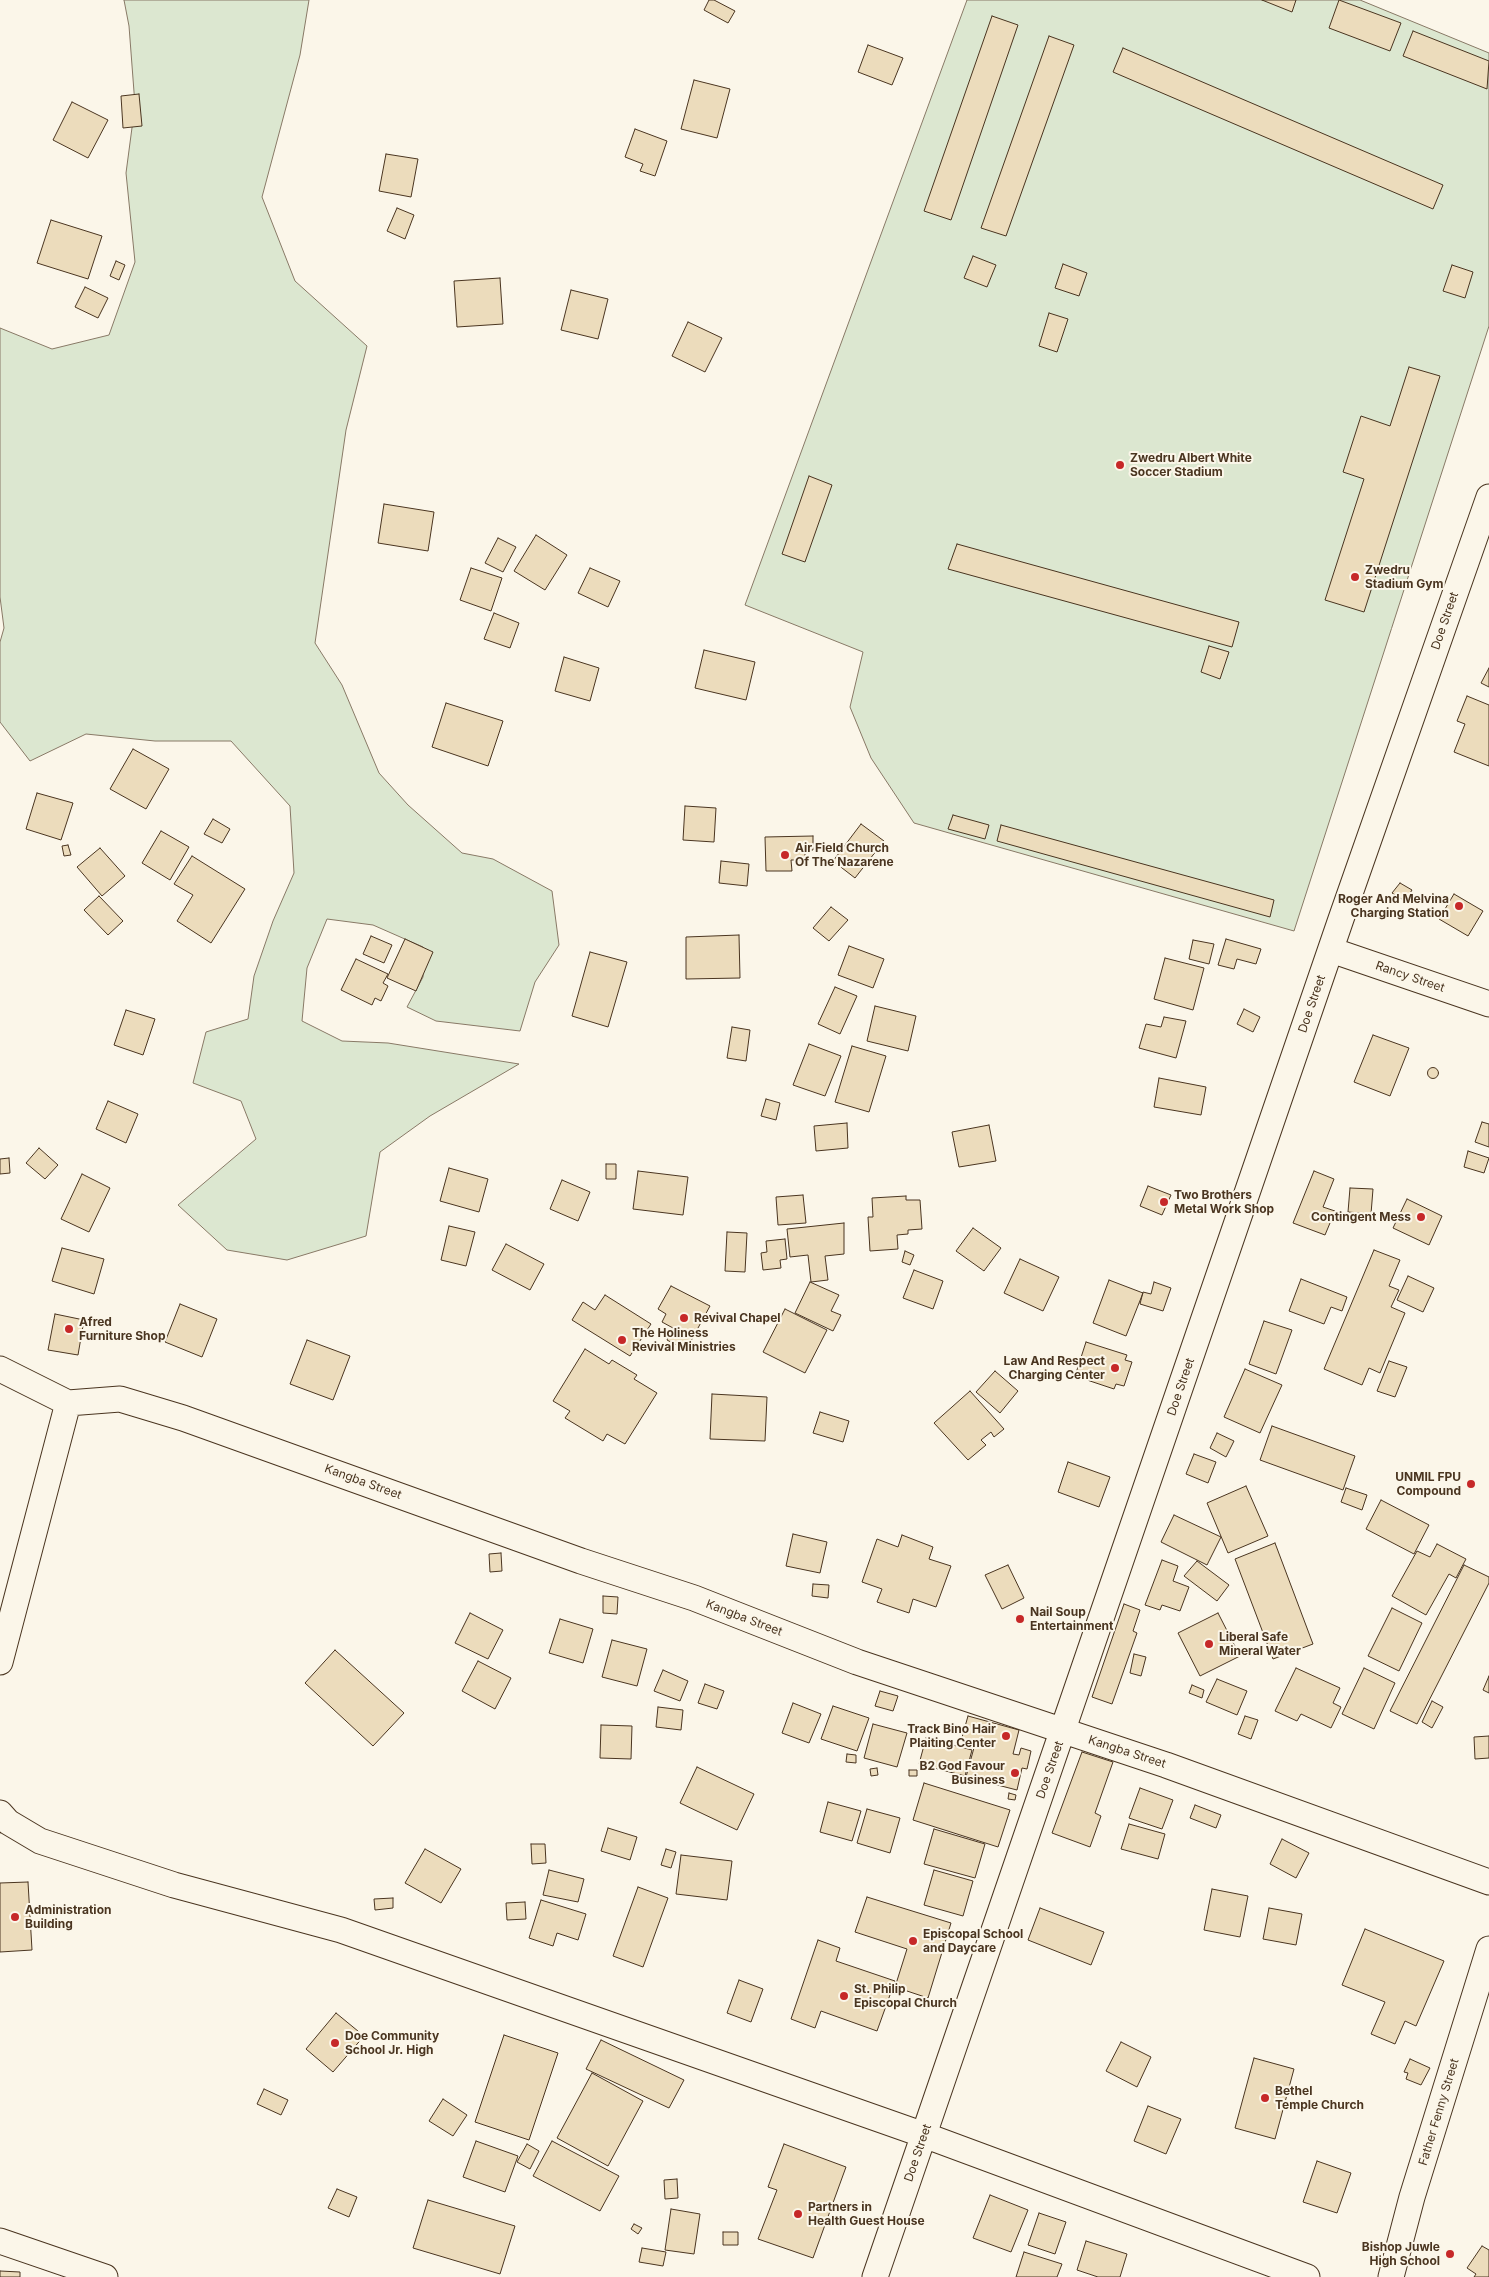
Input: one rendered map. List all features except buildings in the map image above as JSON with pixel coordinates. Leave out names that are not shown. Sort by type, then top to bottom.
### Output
[{"type":"street","name":"Doe Street","points":[[875,2277],[1331,950],[1489,497]]},
{"type":"street","name":"Rancy Street","points":[[1331,950],[1489,1004]]},
{"type":"street","points":[[0,1369],[68,1403],[0,1662]]},
{"type":"street","name":"Kangba Street","points":[[68,1403],[120,1399],[183,1418],[580,1561],[694,1598],[857,1662],[1166,1765],[1489,1882]]},
{"type":"street","points":[[0,1813],[8,1822],[40,1841],[174,1885],[341,1930],[924,2135],[1307,2277]]},
{"type":"street","name":"Father Fenny Street","points":[[1391,2277],[1412,2197],[1489,1949]]},
{"type":"street","points":[[0,2241],[105,2277]]},
{"type":"green space","points":[[124,0],[309,0],[300,55],[262,197],[295,281],[367,346],[346,430],[315,643],[342,685],[379,773],[408,805],[462,853],[493,859],[552,891],[559,945],[535,982],[520,1031],[436,1021],[407,1007],[423,977],[423,947],[373,925],[327,919],[307,968],[302,1021],[342,1041],[388,1043],[519,1064],[430,1116],[380,1152],[366,1236],[287,1260],[227,1250],[178,1205],[256,1139],[241,1101],[193,1083],[206,1032],[248,1019],[254,976],[273,921],[294,873],[290,806],[231,741],[155,741],[86,734],[30,761],[0,722],[0,642],[4,628],[0,597],[0,328],[52,349],[109,335],[135,262],[126,173],[135,105],[129,26]]},
{"type":"green space","name":"Zwedru Albert White Soccer Stadium","points":[[967,0],[1360,0],[1489,53],[1489,326],[1294,931],[914,823],[871,758],[850,707],[863,652],[745,605]]},
{"type":"place","name":"Zwedru Albert White Soccer Stadium","points":[[1120,465]]},
{"type":"place","name":"Zwedru Stadium Gym","points":[[1355,577]]},
{"type":"place","name":"Air Field Church Of The Nazarene","points":[[785,855]]},
{"type":"place","name":"Roger And Melvina Charging Station","points":[[1459,906]]},
{"type":"place","name":"Two Brothers Metal Work Shop","points":[[1164,1202]]},
{"type":"place","name":"Contingent Mess","points":[[1421,1217]]},
{"type":"place","name":"Revival Chapel","points":[[684,1318]]},
{"type":"place","name":"Afred Furniture Shop","points":[[69,1329]]},
{"type":"place","name":"The Holiness Revival Ministries","points":[[622,1340]]},
{"type":"place","name":"Law And Respect Charging Center","points":[[1115,1368]]},
{"type":"place","name":"UNMIL FPU Compound","points":[[1471,1484]]},
{"type":"place","name":"Nail Soup Entertainment","points":[[1020,1619]]},
{"type":"place","name":"Liberal Safe Mineral Water","points":[[1209,1644]]},
{"type":"place","name":"Track Bino Hair Plaiting Center","points":[[1006,1736]]},
{"type":"place","name":"B2 God Favour Business","points":[[1015,1773]]},
{"type":"place","name":"Administration Building","points":[[15,1917]]},
{"type":"place","name":"Episcopal School and Daycare","points":[[913,1941]]},
{"type":"place","name":"St. Philip Episcopal Church","points":[[844,1996]]},
{"type":"place","name":"Doe Community School Jr. High","points":[[335,2043]]},
{"type":"place","name":"Bethel Temple Church","points":[[1265,2098]]},
{"type":"place","name":"Partners in Health Guest House","points":[[798,2214]]},
{"type":"place","name":"Bishop Juwle High School","points":[[1450,2254]]}]
